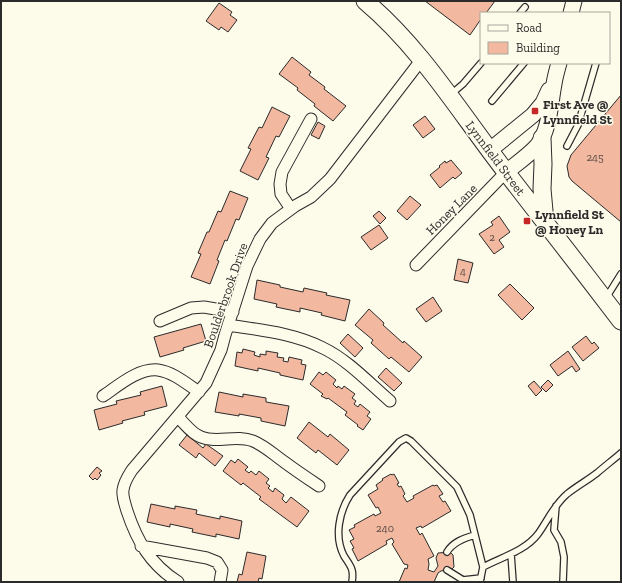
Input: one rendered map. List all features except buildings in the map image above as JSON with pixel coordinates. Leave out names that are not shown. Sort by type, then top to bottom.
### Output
[{"type":"main road","name":"Lynnfield Street","points":[[369,2],[422,59],[506,172],[621,321]]},
{"type":"main road","points":[[542,138],[542,189],[545,222]]},
{"type":"street","points":[[571,12],[574,1]]},
{"type":"street","name":"Boulderbrook Drive","points":[[178,582],[157,565],[141,546],[133,530],[124,498],[123,491],[126,480],[132,470],[199,392],[213,369],[221,350],[247,266],[260,239],[272,222],[311,197],[330,179],[422,59]]},
{"type":"street","points":[[506,172],[529,154],[542,138],[559,64]]},
{"type":"street","points":[[490,150],[533,115],[543,103],[554,82]]},
{"type":"street","points":[[291,209],[281,194],[280,184],[282,172],[311,119]]},
{"type":"street","name":"Honey Lane","points":[[416,265],[506,172]]},
{"type":"street","points":[[160,321],[191,308],[204,307],[233,312]]},
{"type":"street","points":[[228,325],[281,334],[308,341],[323,347],[347,364],[390,401]]},
{"type":"street","points":[[103,396],[141,373],[158,370],[178,379],[199,392]]},
{"type":"street","points":[[178,417],[200,437],[210,439],[235,438],[251,440],[266,448],[319,486]]},
{"type":"street","points":[[141,546],[207,558],[217,562],[222,570],[220,582]]},
{"type":"lane","points":[[521,12],[525,7]]},
{"type":"lane","points":[[450,96],[463,84],[480,64]]},
{"type":"lane","points":[[492,101],[523,64]]},
{"type":"lane","points":[[567,146],[578,124],[596,64]]},
{"type":"lane","points":[[605,300],[621,274]]},
{"type":"lane","points":[[352,582],[352,568],[344,555],[339,540],[339,525],[345,504],[350,495],[399,442],[406,438],[411,441],[457,487],[470,515],[484,567],[481,580],[463,580],[447,570]]},
{"type":"lane","points":[[484,567],[512,554],[531,541],[556,506],[567,494],[597,473],[621,453]]},
{"type":"lane","points":[[556,506],[554,530],[560,542],[564,557],[563,582]]},
{"type":"lane","points":[[446,552],[450,547],[464,538],[475,535]]},
{"type":"lane","points":[[512,554],[513,582]]},
{"type":"place","name":"First Ave @ Lynnfield St","points":[[535,111]]},
{"type":"place","name":"Lynnfield St @ Honey Ln","points":[[527,221]]}]
